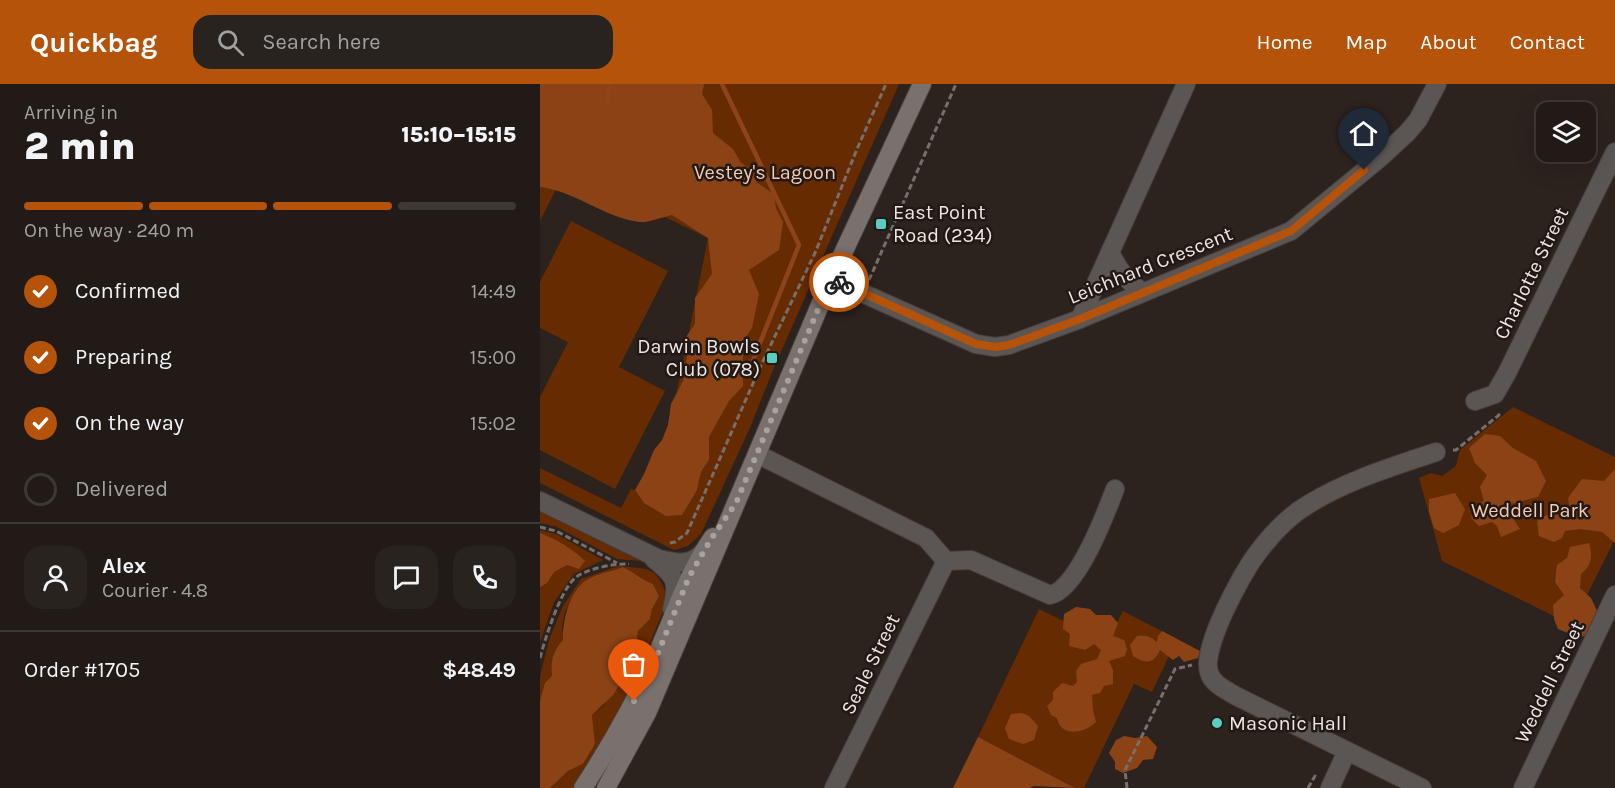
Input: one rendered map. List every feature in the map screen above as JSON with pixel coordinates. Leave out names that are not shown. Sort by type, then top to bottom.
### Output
[{"type":"street","points":[[606,788],[647,713],[831,279],[922,84]]},
{"type":"street","points":[[1080,319],[1186,84]]},
{"type":"street","name":"Leichhard Crescent","points":[[831,279],[976,344],[996,347],[1009,345],[1080,319],[1291,231],[1382,157],[1407,133],[1418,120],[1437,84]]},
{"type":"street","name":"Charlotte Street","points":[[1495,394],[1615,152]]},
{"type":"street","points":[[1110,252],[1120,271],[1130,283],[1143,292]]},
{"type":"street","points":[[1475,401],[1495,394]]},
{"type":"street","points":[[1422,788],[1236,696],[1217,684],[1209,673],[1208,660],[1211,641],[1229,603],[1255,556],[1279,527],[1307,505],[1358,479],[1436,452]]},
{"type":"street","points":[[757,454],[926,538],[946,561],[971,560],[1045,594],[1054,595],[1074,574],[1091,546],[1115,489]]},
{"type":"street","points":[[540,501],[651,556],[682,563],[693,561],[702,553]]},
{"type":"street","points":[[583,788],[610,746],[634,701],[689,577],[702,553],[736,503]]},
{"type":"street","points":[[651,556],[668,570],[676,585],[677,591],[667,630]]},
{"type":"street","name":"Seale Street","points":[[834,788],[946,561]]},
{"type":"street","name":"Weddell Street","points":[[1523,788],[1615,595]]},
{"type":"street","points":[[1330,788],[1347,751]]},
{"type":"path","points":[[540,527],[556,531],[617,563],[644,566],[659,546],[675,542],[687,533],[762,363],[815,252],[886,84]]},
{"type":"path","points":[[863,293],[956,84]]},
{"type":"path","points":[[1436,452],[1456,450],[1499,415],[1495,394]]},
{"type":"path","points":[[540,658],[558,604],[575,578],[617,563]]},
{"type":"path","points":[[1127,788],[1125,770],[1175,669],[1208,660]]},
{"type":"green space","name":"Vestey's Lagoon","points":[[540,84],[899,84],[773,370],[749,430],[701,534],[688,546],[674,550],[540,483],[540,468],[621,508],[631,489],[635,490],[644,503],[697,490],[701,472],[709,460],[709,437],[720,417],[676,396],[708,238],[540,156]]},
{"type":"green space","points":[[540,187],[556,189],[540,221]]},
{"type":"green space","points":[[571,221],[668,271],[619,367],[665,391],[615,489],[540,450],[540,397],[568,342],[540,328],[540,282]]},
{"type":"green space","name":"Weddell Park","points":[[1513,407],[1615,457],[1615,539],[1572,625],[1442,561],[1419,478],[1431,473],[1442,476],[1456,466],[1460,450]]},
{"type":"green space","points":[[540,511],[640,561],[617,559],[557,527],[540,523]]},
{"type":"green space","points":[[540,530],[556,534],[603,560],[574,574],[554,602],[540,642]]},
{"type":"green space","points":[[618,566],[645,569],[655,574],[668,599],[626,695],[576,788],[550,788],[568,771],[583,764],[595,744],[592,715],[603,706],[635,654],[638,631],[650,619],[659,596],[653,584],[623,567],[577,590],[565,612],[562,626],[563,640],[555,649],[552,676],[540,712],[540,677],[549,640],[563,606],[581,579]]},
{"type":"green space","points":[[1039,609],[1107,642],[1123,611],[1177,639],[1152,692],[1134,684],[1084,788],[1075,788],[978,737]]},
{"type":"shaded area","points":[[540,84],[704,84],[702,94],[712,110],[713,133],[733,149],[741,163],[754,170],[756,182],[774,194],[776,208],[783,222],[779,250],[749,270],[759,294],[752,328],[743,341],[743,386],[729,401],[709,437],[709,460],[701,472],[697,490],[682,515],[666,516],[644,503],[635,490],[654,450],[662,440],[668,425],[671,404],[683,381],[687,357],[684,340],[695,324],[695,298],[712,274],[708,238],[672,215],[639,222],[613,215],[565,193],[540,187]]},
{"type":"shaded area","points":[[1485,434],[1500,436],[1513,448],[1536,461],[1546,481],[1538,497],[1502,506],[1520,529],[1501,537],[1497,526],[1492,522],[1479,526],[1471,518],[1474,506],[1484,501],[1480,487],[1487,475],[1475,463],[1469,448]]},
{"type":"shaded area","points":[[1615,469],[1615,543],[1602,532],[1580,529],[1565,531],[1562,538],[1554,542],[1539,536],[1537,521],[1554,511],[1571,517],[1568,498],[1582,479],[1604,481]]},
{"type":"shaded area","points":[[1455,493],[1465,509],[1459,525],[1443,533],[1434,528],[1429,511],[1429,499]]},
{"type":"shaded area","points":[[540,533],[564,545],[585,561],[579,569],[567,565],[554,572],[547,583],[540,587]]},
{"type":"shaded area","points":[[1589,543],[1591,560],[1581,574],[1580,588],[1591,598],[1599,615],[1592,631],[1580,638],[1558,629],[1554,619],[1553,605],[1564,595],[1555,582],[1557,565],[1567,558],[1570,547]]},
{"type":"shaded area","points":[[623,567],[653,584],[659,596],[650,619],[638,631],[635,654],[626,675],[613,695],[592,715],[595,744],[583,764],[568,771],[550,788],[540,788],[540,701],[545,683],[552,676],[554,652],[563,640],[568,607],[581,584],[595,576]]},
{"type":"shaded area","points":[[1076,607],[1090,609],[1096,615],[1111,615],[1118,623],[1113,636],[1124,640],[1127,649],[1125,656],[1109,661],[1113,670],[1113,684],[1104,686],[1100,693],[1092,695],[1096,722],[1086,729],[1074,732],[1063,729],[1057,718],[1051,715],[1047,706],[1053,700],[1053,692],[1062,683],[1073,686],[1077,682],[1076,671],[1081,664],[1097,659],[1101,650],[1094,644],[1085,650],[1069,646],[1070,634],[1063,629],[1064,614]]},
{"type":"shaded area","points":[[1162,631],[1200,651],[1198,658],[1184,662],[1179,656],[1173,660],[1160,650],[1155,658],[1149,661],[1133,656],[1130,645],[1137,636],[1147,636],[1157,642]]},
{"type":"shaded area","points":[[1022,713],[1029,716],[1038,726],[1034,740],[1023,744],[1009,739],[1005,728],[1011,714]]},
{"type":"shaded area","points":[[1124,736],[1135,738],[1147,736],[1157,747],[1153,759],[1143,760],[1137,768],[1123,773],[1115,769],[1115,762],[1109,753],[1116,740]]},
{"type":"shaded area","points":[[978,737],[1075,788],[1034,786],[1030,788],[953,788]]},
{"type":"waterway","points":[[607,104],[609,84]]},
{"type":"waterway","points":[[722,84],[799,245],[748,373]]},
{"type":"way so far","points":[[634,701],[658,653],[689,577],[702,553],[736,503],[831,279],[839,282]]},
{"type":"place","name":"East Point Road (234)","points":[[881,224]]},
{"type":"place","name":"Darwin Bowls Club (078)","points":[[772,358]]},
{"type":"place","name":"Masonic Hall","points":[[1217,723]]},
{"type":"route","points":[[839,282],[976,344],[996,347],[1009,345],[1080,319],[1291,231],[1364,170]]}]
